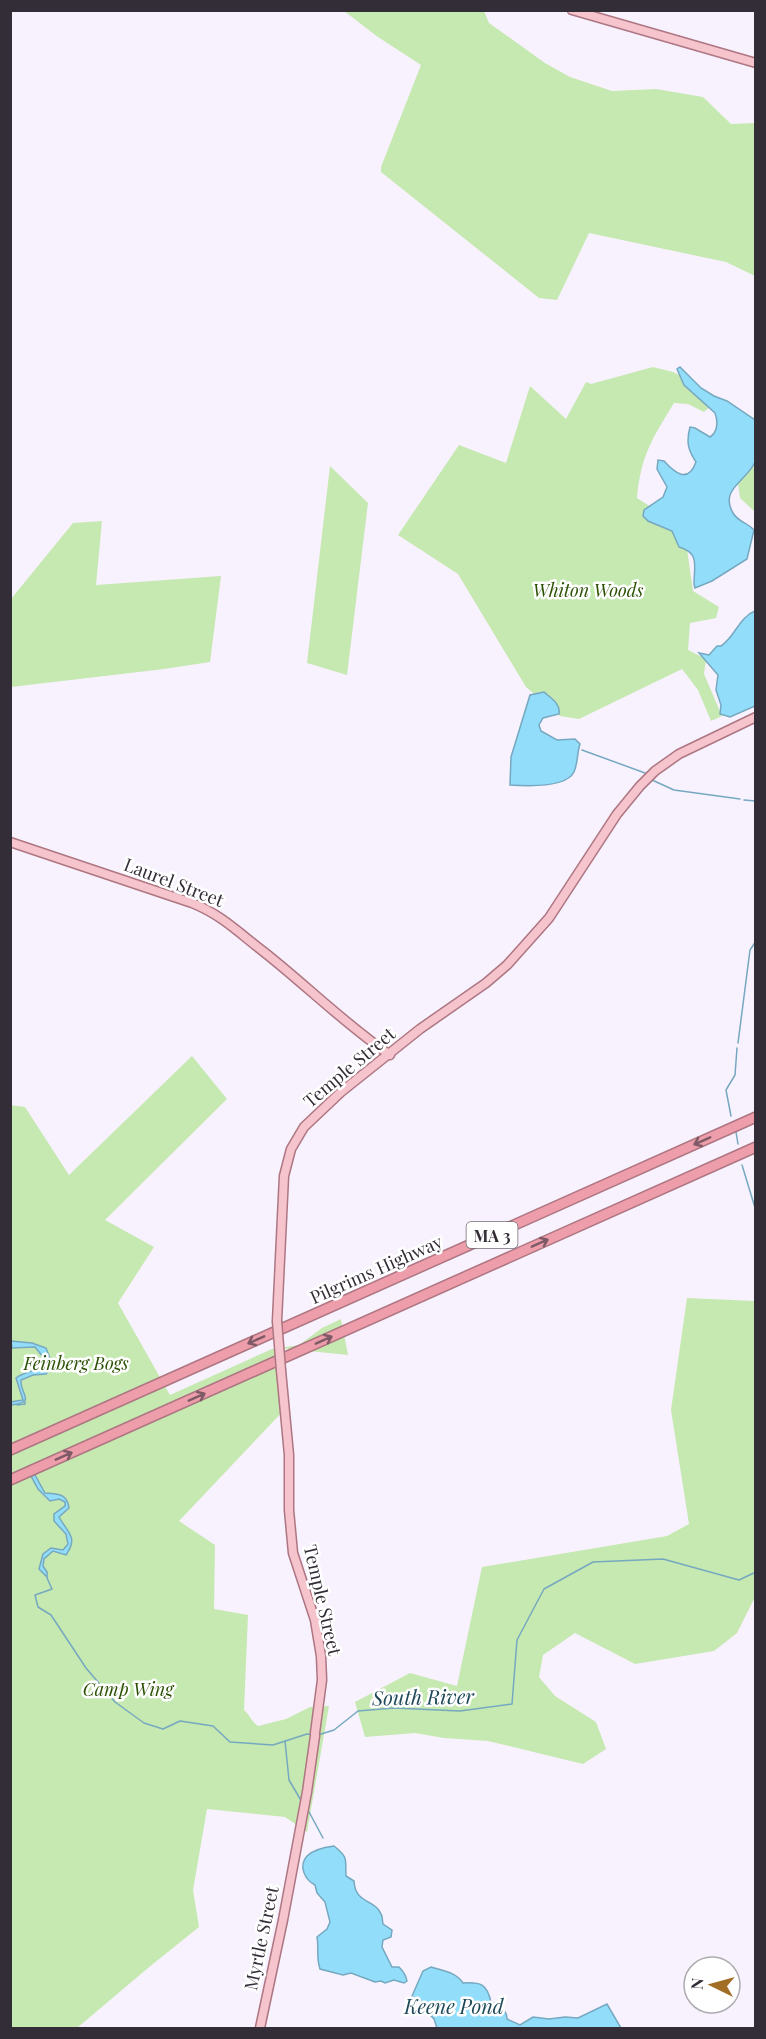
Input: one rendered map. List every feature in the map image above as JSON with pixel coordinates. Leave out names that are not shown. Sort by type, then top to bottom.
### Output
[{"type":"highway","name":"Pilgrims Highway","points":[[10,1450],[756,1117]]},
{"type":"highway","name":"MA 3","points":[[10,1480],[756,1147]]},
{"type":"main road","points":[[572,10],[756,63]]},
{"type":"main road","name":"Temple Street","points":[[295,1854],[307,1792],[322,1680],[315,1620],[293,1553],[289,1510],[289,1455],[277,1321],[284,1176],[291,1149],[304,1127],[321,1110],[427,1024],[493,977],[538,932],[560,903],[616,814],[655,771],[679,754],[756,717]]},
{"type":"main road","name":"Laurel Street","points":[[10,842],[183,900],[217,914],[390,1055]]},
{"type":"main road","points":[[374,1044],[376,1065]]},
{"type":"main road","name":"Myrtle Street","points":[[260,2028],[295,1854]]},
{"type":"green space","points":[[344,11],[484,11],[489,23],[545,63],[570,77],[612,91],[656,89],[703,97],[731,124],[755,123],[755,276],[726,262],[589,233],[557,300],[539,298],[381,172],[421,65]]},
{"type":"green space","name":"Whiton Woods","points":[[653,367],[673,372],[697,384],[711,406],[704,412],[688,404],[674,403],[649,448],[641,470],[637,498],[684,528],[693,591],[719,607],[716,618],[690,623],[688,650],[706,659],[704,674],[722,716],[711,721],[698,690],[682,669],[579,719],[560,716],[526,687],[458,574],[398,535],[459,445],[506,463],[530,386],[566,419],[586,382],[591,384]]},
{"type":"green space","points":[[755,465],[755,512],[740,498],[738,484]]},
{"type":"green space","points":[[330,466],[368,503],[347,675],[307,663]]},
{"type":"green space","points":[[102,521],[96,585],[221,576],[210,662],[11,687],[11,599],[73,523]]},
{"type":"green space","name":"Camp Wing","points":[[192,1056],[227,1099],[105,1220],[154,1247],[118,1303],[170,1395],[272,1349],[299,1345],[322,1328],[341,1319],[348,1355],[280,1348],[288,1406],[179,1521],[215,1545],[214,1609],[248,1615],[244,1710],[258,1726],[286,1719],[310,1707],[329,1706],[307,1832],[285,1817],[207,1809],[193,1890],[199,1927],[77,2028],[11,2028],[10,1105],[25,1107],[69,1175]]},
{"type":"green space","points":[[687,1298],[755,1301],[755,1597],[737,1633],[714,1651],[635,1664],[575,1633],[543,1655],[539,1677],[555,1696],[596,1722],[606,1749],[583,1764],[488,1741],[444,1738],[415,1733],[365,1737],[355,1702],[410,1673],[457,1686],[482,1567],[667,1536],[689,1524],[671,1410]]},
{"type":"water","points":[[680,367],[701,388],[727,401],[755,420],[756,430],[755,462],[729,498],[735,516],[754,530],[747,559],[712,581],[695,588],[693,557],[679,547],[672,531],[648,521],[643,516],[644,510],[663,497],[667,487],[657,469],[658,460],[664,461],[681,474],[689,473],[696,462],[688,446],[690,427],[710,437],[716,429],[715,413],[684,385],[677,369]]},
{"type":"water","points":[[755,611],[755,706],[730,717],[720,714],[721,705],[716,690],[718,675],[699,653],[709,655],[717,646],[721,646],[745,618]]},
{"type":"water","points":[[544,692],[557,704],[559,714],[543,718],[539,725],[541,731],[557,740],[575,739],[580,744],[574,772],[563,781],[554,783],[535,786],[510,785],[511,757],[530,695]]},
{"type":"water","points":[[11,1341],[32,1343],[46,1348],[53,1366],[46,1374],[33,1375],[21,1380],[25,1400],[11,1405],[11,1402],[23,1400],[16,1378],[46,1366],[47,1362],[35,1347],[12,1348]]},
{"type":"water","points":[[35,1475],[45,1493],[64,1497],[69,1508],[59,1517],[72,1539],[72,1544],[66,1555],[53,1551],[44,1559],[43,1566],[47,1577],[39,1569],[43,1554],[51,1548],[63,1550],[68,1544],[66,1534],[54,1521],[54,1514],[65,1506],[65,1502],[59,1499],[50,1501],[38,1489],[31,1476]]},
{"type":"water","points":[[334,1846],[344,1856],[346,1876],[354,1881],[358,1894],[378,1909],[383,1924],[392,1930],[391,1937],[383,1940],[382,1947],[392,1967],[399,1967],[404,1973],[407,1981],[404,1983],[394,1980],[385,1983],[375,1982],[351,1973],[343,1975],[320,1969],[317,1937],[327,1929],[330,1922],[325,1902],[317,1893],[315,1885],[306,1876],[303,1864],[307,1856],[313,1852]]},
{"type":"water","name":"Keene Pond","points":[[431,1967],[453,1974],[463,1983],[482,1985],[491,2002],[502,2008],[507,2019],[520,2025],[533,2017],[578,2018],[607,2004],[621,2028],[437,2028],[434,2019],[412,1996],[423,1971]]},
{"type":"waterway","points":[[582,750],[645,773]]},
{"type":"waterway","points":[[652,780],[674,790],[740,799]]},
{"type":"waterway","points":[[744,800],[756,801]]},
{"type":"waterway","points":[[738,1043],[750,950],[756,941]]},
{"type":"waterway","points":[[731,1116],[726,1090],[735,1075],[737,1048]]},
{"type":"waterway","points":[[736,1132],[738,1144]]},
{"type":"waterway","points":[[742,1165],[756,1211]]},
{"type":"waterway","name":"South River","points":[[17,1405],[25,1404],[25,1402]]},
{"type":"waterway","name":"South River","points":[[318,1735],[334,1730],[358,1711],[394,1708],[460,1711],[512,1704],[517,1640],[544,1589],[593,1562],[663,1559],[739,1580],[756,1572]]},
{"type":"waterway","name":"South River","points":[[47,1578],[52,1589],[35,1595],[38,1607],[51,1615],[86,1668],[115,1702],[144,1723],[163,1729],[180,1721],[213,1726],[230,1742],[273,1745],[307,1734],[313,1735]]},
{"type":"waterway","points":[[285,1741],[289,1780],[302,1802]]},
{"type":"waterway","points":[[308,1810],[323,1838]]},
{"type":"park label","name":"Feinberg Bogs","points":[[76,1363]]}]
